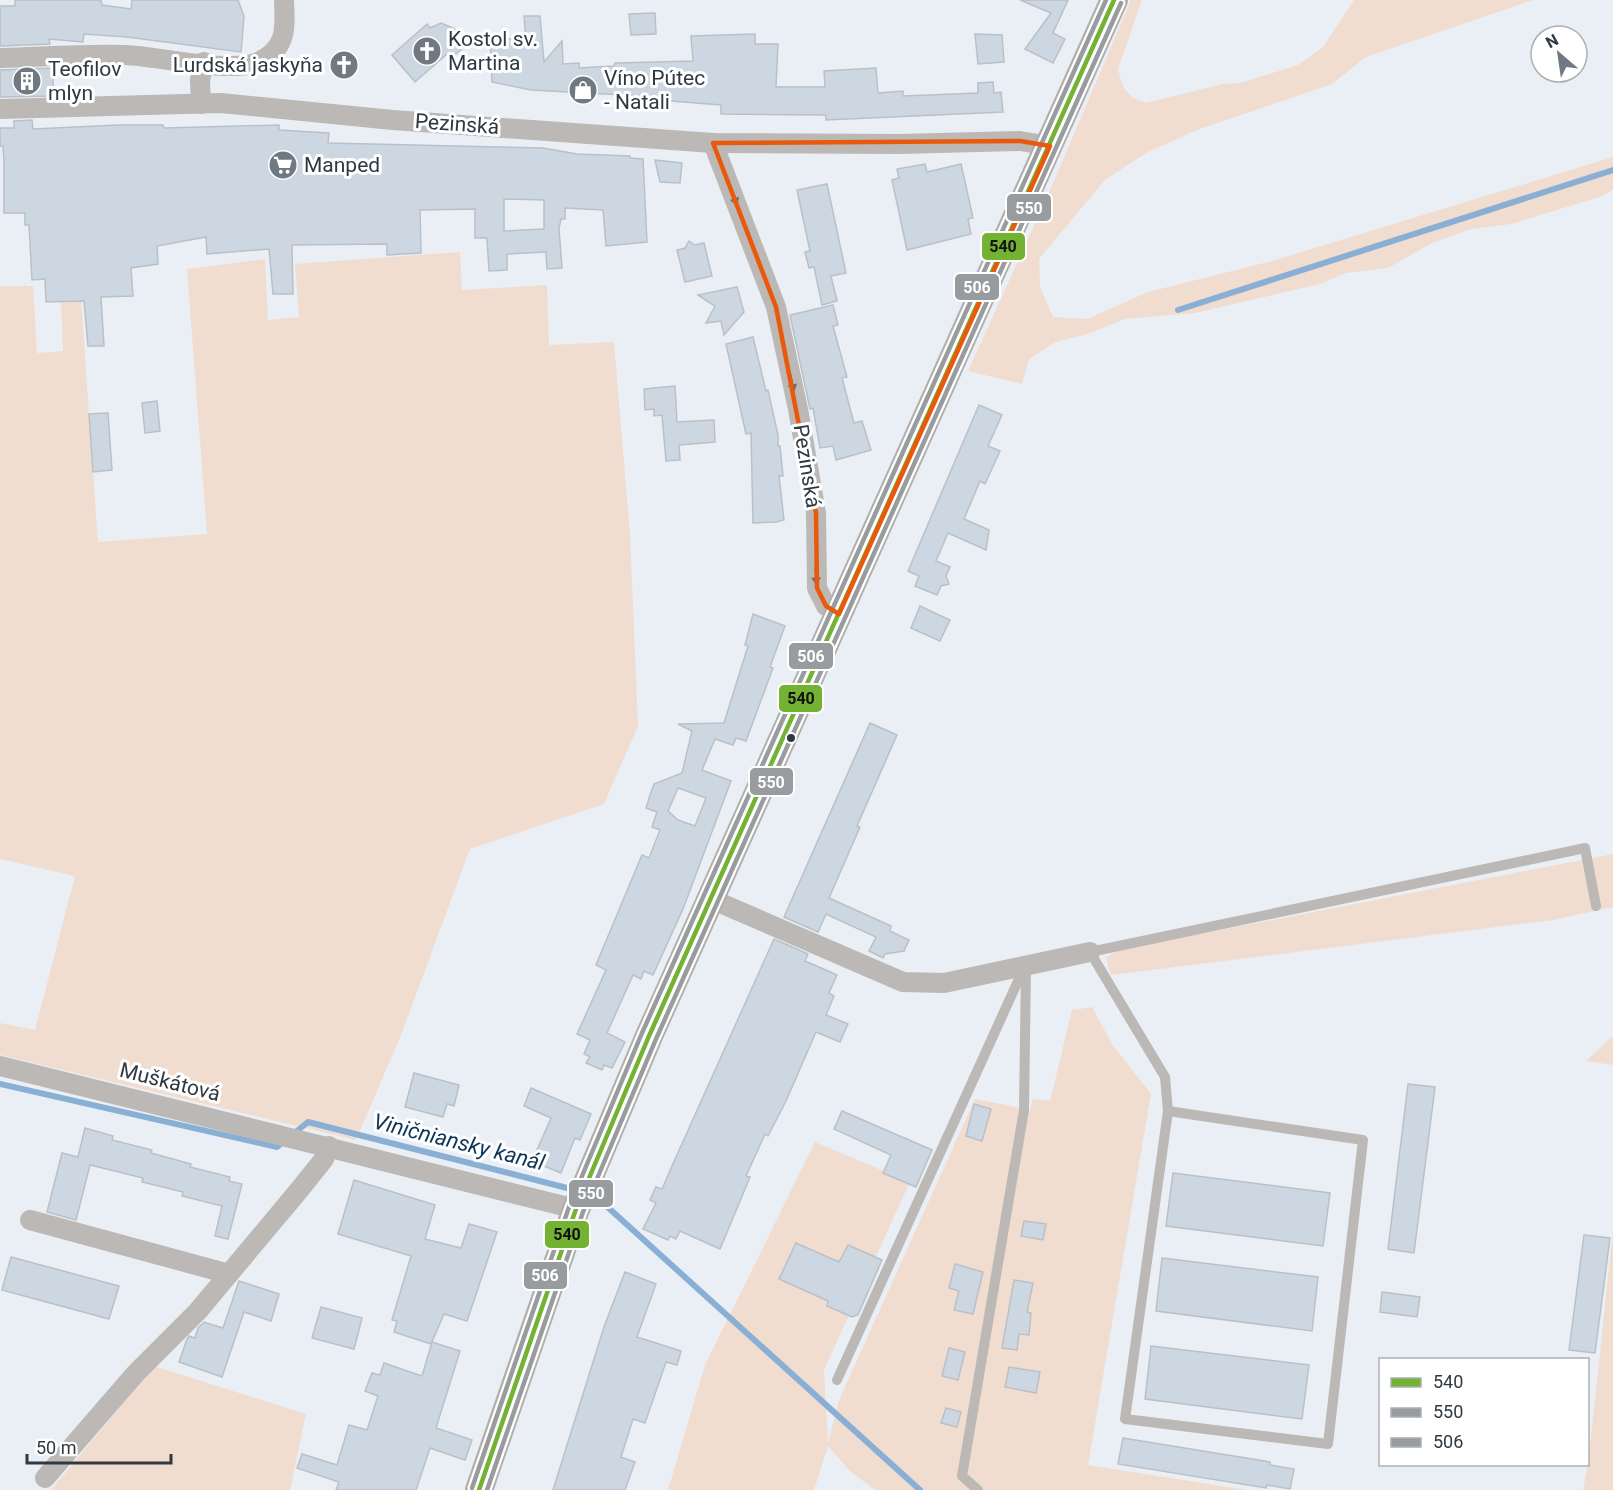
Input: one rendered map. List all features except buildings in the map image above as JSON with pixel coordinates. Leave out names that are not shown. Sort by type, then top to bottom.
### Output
[{"type":"main road","points":[[479,1490],[581,1196],[711,899],[1114,0]]},
{"type":"street","points":[[0,58],[125,55],[235,66],[257,62],[274,51],[285,34],[284,0]]},
{"type":"street","points":[[201,104],[200,80],[204,62]]},
{"type":"street","name":"Pezinská","points":[[0,109],[201,104],[713,143],[899,144],[1020,141],[1050,146]]},
{"type":"street","name":"Pezinská","points":[[713,143],[776,307],[798,409],[816,513],[817,588],[826,606],[839,614]]},
{"type":"street","points":[[711,899],[903,982],[944,983],[1090,952]]},
{"type":"street","name":"Muškátová","points":[[0,1066],[329,1146],[581,1196]]},
{"type":"street","points":[[45,1478],[136,1373],[198,1311],[324,1159],[329,1146]]},
{"type":"street","points":[[30,1220],[229,1274]]},
{"type":"lane","points":[[1168,1111],[1363,1140],[1328,1444],[1125,1419],[1168,1111],[1165,1077],[1090,952],[1585,848],[1596,906]]},
{"type":"lane","points":[[837,1380],[1026,965]]},
{"type":"lane","points":[[978,1490],[962,1476],[1024,1110],[1026,965]]},
{"type":"highlighted area","points":[[1020,141],[1050,146],[839,614],[826,606],[817,588],[816,513],[776,307],[713,143]]},
{"type":"shaded area","points":[[1131,0],[1142,0],[1118,69],[1123,87],[1132,97],[1146,103],[1223,84],[1240,83],[1298,65],[1323,47],[1354,0],[1533,0],[1366,57],[1332,84],[1197,130],[1146,153],[1105,180],[1039,259],[1040,287],[1053,317],[1087,319],[1148,292],[1272,261],[1613,157],[1613,189],[1603,196],[1511,224],[1471,229],[1432,243],[1388,268],[1346,273],[1320,284],[1195,313],[1125,319],[1088,334],[1056,342],[1029,359],[1022,384],[968,371],[1048,195]]},
{"type":"shaded area","points":[[460,252],[462,290],[547,285],[549,345],[614,342],[630,534],[638,726],[604,804],[470,849],[401,1035],[356,1140],[0,1055],[0,1023],[35,1030],[75,876],[0,859],[0,286],[33,286],[37,353],[63,351],[61,301],[81,299],[98,542],[207,534],[187,269],[265,259],[268,320],[299,317],[295,264]]},
{"type":"shaded area","points":[[1613,854],[1613,907],[1553,920],[1111,975],[1106,958],[1117,950]]},
{"type":"shaded area","points":[[1092,1007],[1112,1044],[1151,1094],[1088,1465],[1247,1490],[875,1490],[850,1471],[828,1446],[814,1490],[668,1490],[705,1365],[815,1142],[910,1182],[824,1370],[828,1443],[839,1400],[975,1099],[1030,1110],[1033,1099],[1050,1101],[1072,1010]]},
{"type":"shaded area","points":[[1613,1036],[1613,1065],[1586,1061]]},
{"type":"shaded area","points":[[1613,1231],[1613,1490],[1583,1490],[1589,1466]]},
{"type":"shaded area","points":[[154,1366],[306,1414],[290,1490],[51,1490]]},
{"type":"waterway","points":[[1178,310],[1613,170]]},
{"type":"waterway","name":"Viničniansky kanál","points":[[0,1084],[277,1147],[284,1141]]},
{"type":"waterway","name":"Viničniansky kanál","points":[[292,1135],[308,1122],[575,1190]]},
{"type":"waterway","name":"Viničniansky kanál","points":[[590,1196],[602,1202],[920,1490]]},
{"type":"transit line","name":"506","points":[[472,1488],[569,1207],[642,1033],[1106,0]]},
{"type":"transit line","name":"540","points":[[479,1490],[576,1209],[649,1036],[1114,0]]},
{"type":"transit line","name":"550","points":[[487,1490],[583,1212],[656,1039],[1121,3]]},
{"type":"place","name":"Kostol sv. Martina","points":[[427,51]]},
{"type":"place","name":"Lurdská jaskyňa","points":[[344,65]]},
{"type":"place","name":"Teofilov mlyn","points":[[27,81]]},
{"type":"place","name":"Víno Pútec - Natali","points":[[583,90]]},
{"type":"place","name":"Manped","points":[[283,165]]}]
